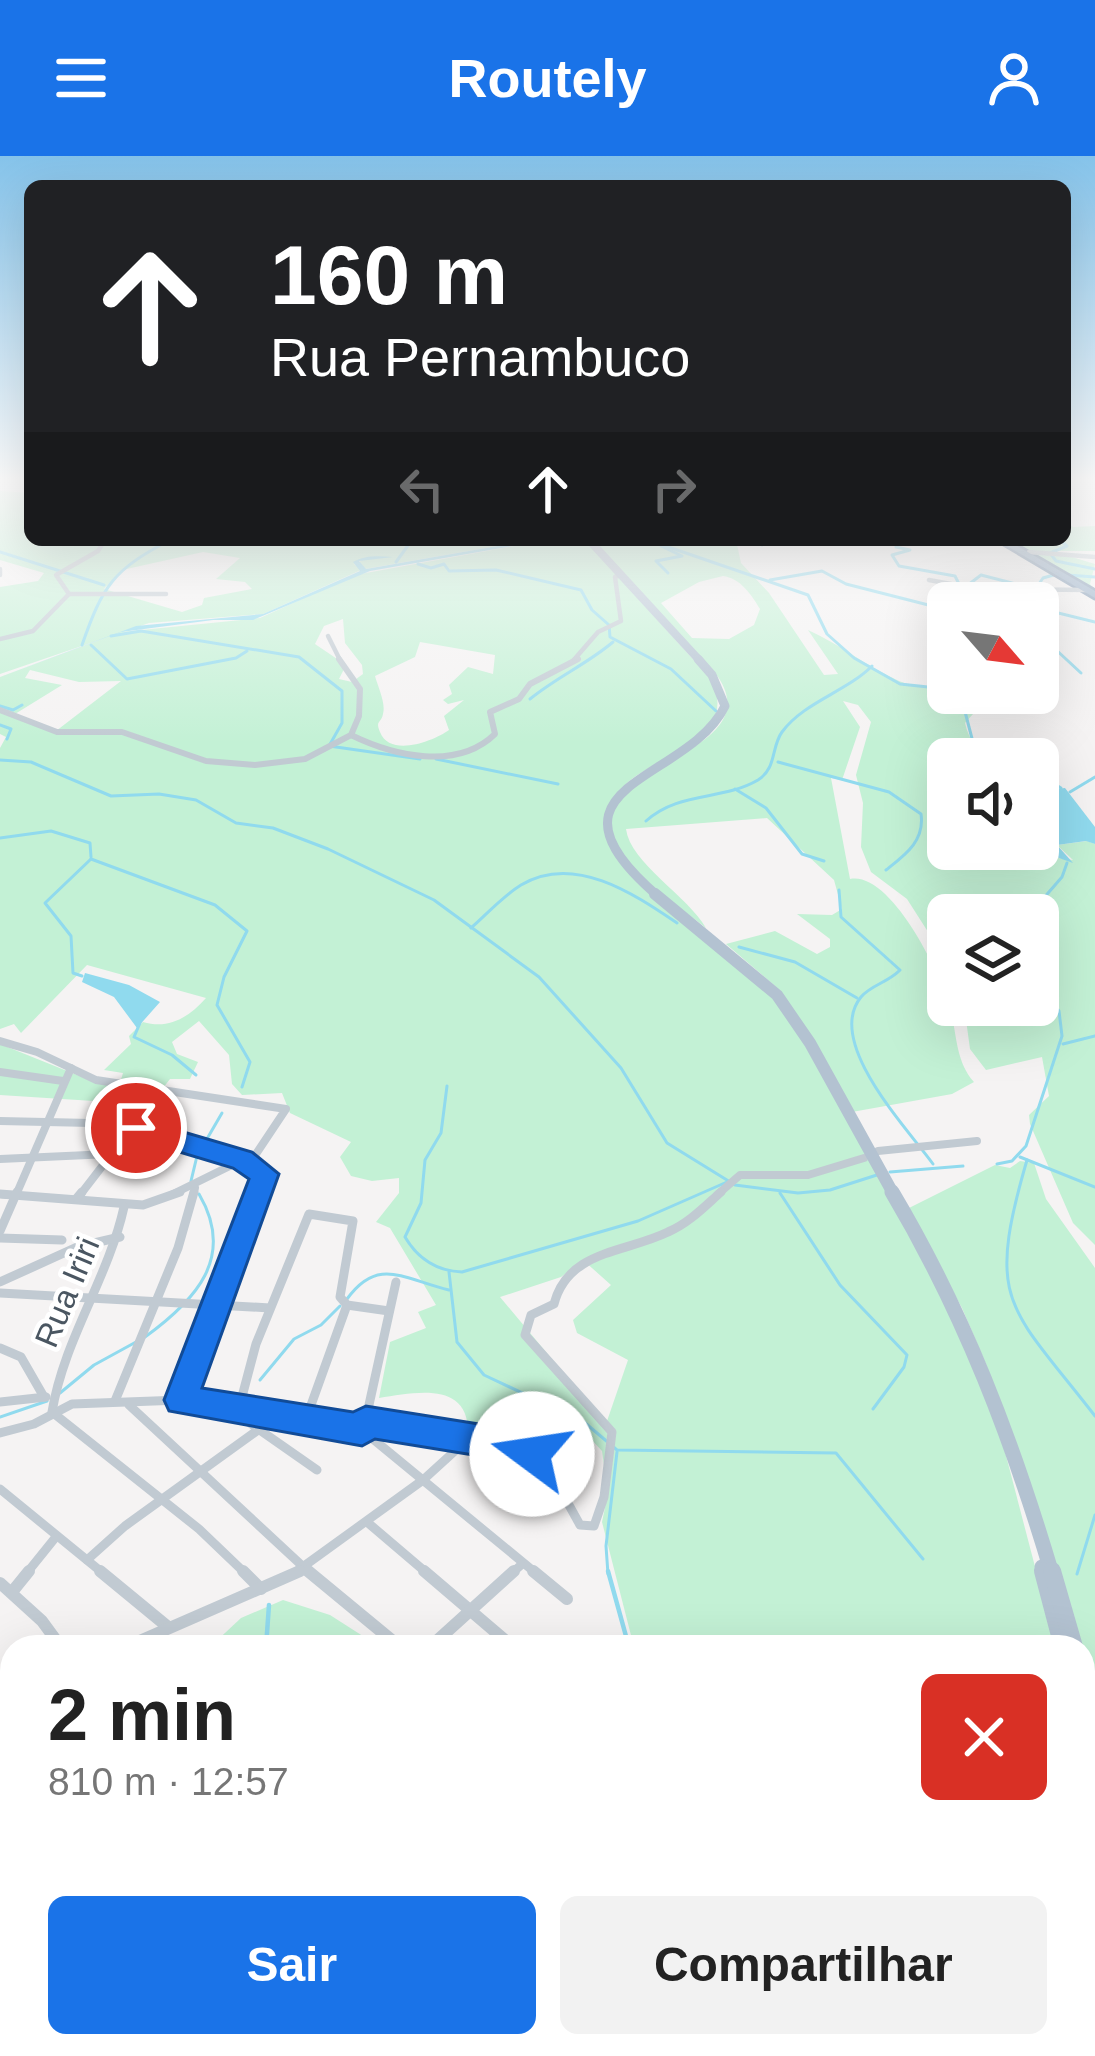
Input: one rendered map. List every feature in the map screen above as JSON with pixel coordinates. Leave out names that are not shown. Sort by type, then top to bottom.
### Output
[{"type":"highway","points":[[1049,566],[1065,575]]},
{"type":"highway","points":[[1050,566],[1093,592]]},
{"type":"main road","points":[[613,566],[712,675],[724,706],[709,733],[618,796],[608,819],[609,838],[634,874],[756,973],[800,1026],[963,1322],[1031,1507],[1070,1635]]},
{"type":"main road","points":[[1031,1507],[1060,1635]]},
{"type":"street","points":[[69,594],[56,575],[72,566]]},
{"type":"street","points":[[352,736],[397,755],[455,753],[486,744],[495,734],[490,712],[519,699],[528,685],[579,659],[600,631],[621,621],[615,577],[621,574]]},
{"type":"street","points":[[929,580],[980,589],[1093,592]]},
{"type":"street","points":[[0,639],[33,632],[69,594],[166,595]]},
{"type":"street","points":[[0,710],[55,732],[122,732],[206,760],[255,765],[305,759],[352,736],[363,700],[350,668],[331,649],[328,636]]},
{"type":"street","points":[[0,1041],[96,1080],[285,1109],[246,1162],[146,1205],[124,1207],[0,1194]]},
{"type":"street","points":[[62,1240],[0,1234],[71,1067]]},
{"type":"street","points":[[0,1072],[64,1081]]},
{"type":"street","points":[[76,1199],[161,1090]]},
{"type":"street","points":[[0,1121],[137,1126],[263,1170],[265,1177],[181,1400]]},
{"type":"street","points":[[878,1151],[977,1141]]},
{"type":"street","points":[[0,1160],[112,1154]]},
{"type":"street","points":[[0,1433],[27,1427],[72,1404],[181,1400],[468,1439],[515,1447],[536,1456],[549,1468],[580,1525],[588,1527],[598,1522],[612,1432],[524,1328],[536,1309],[556,1301],[555,1289],[575,1267],[680,1227],[744,1174],[798,1177],[864,1158]]},
{"type":"street","points":[[115,1401],[178,1248],[195,1186]]},
{"type":"street","name":"Rua Iriri","points":[[52,1412],[49,1397],[120,1237],[124,1207]]},
{"type":"street","points":[[239,1408],[270,1308],[311,1213],[354,1222],[340,1297],[347,1305],[389,1311]]},
{"type":"street","points":[[0,1282],[77,1247],[120,1237]]},
{"type":"street","points":[[364,1426],[396,1282]]},
{"type":"street","points":[[0,1293],[270,1308]]},
{"type":"street","points":[[306,1419],[347,1305]]},
{"type":"street","points":[[0,1348],[21,1357],[49,1397],[0,1402]]},
{"type":"street","points":[[128,1404],[305,1569],[385,1635]]},
{"type":"street","points":[[226,1406],[317,1470]]},
{"type":"street","points":[[52,1412],[200,1529],[261,1589]]},
{"type":"street","points":[[87,1560],[258,1430],[269,1413]]},
{"type":"street","points":[[364,1426],[521,1565],[567,1599]]},
{"type":"street","points":[[151,1635],[305,1569],[423,1480],[468,1439]]},
{"type":"street","points":[[0,1489],[168,1627]]},
{"type":"street","points":[[367,1522],[498,1635]]},
{"type":"street","points":[[12,1592],[55,1538]]},
{"type":"street","points":[[443,1635],[521,1565]]},
{"type":"street","points":[[0,1583],[51,1635]]},
{"type":"green space","points":[[19,566],[142,566],[122,570],[104,589],[182,612],[202,605],[204,598],[252,589],[245,582],[216,579],[231,566],[356,566],[361,570],[263,614],[149,623],[0,674],[0,587],[38,581],[44,573]]},
{"type":"green space","points":[[406,566],[608,566],[711,679],[717,708],[707,730],[633,778],[613,798],[607,824],[618,859],[759,978],[787,1013],[953,1310],[998,1425],[1053,1635],[631,1635],[602,1522],[608,1493],[602,1451],[573,1420],[539,1446],[526,1439],[505,1458],[489,1440],[468,1439],[467,1420],[452,1399],[425,1393],[379,1398],[390,1342],[426,1328],[418,1312],[436,1305],[390,1228],[376,1222],[399,1193],[399,1178],[372,1181],[351,1176],[340,1157],[351,1142],[290,1113],[282,1093],[242,1095],[232,1084],[229,1055],[199,1021],[172,1042],[177,1054],[198,1062],[190,1079],[170,1079],[163,1088],[120,1083],[123,1073],[104,1070],[131,1044],[129,1036],[143,1022],[179,1020],[206,998],[87,965],[21,1033],[14,1024],[0,1029],[0,748],[6,737],[0,734],[0,677],[121,632],[260,618],[355,575]],"holes":[[[343,619],[345,643],[362,665],[363,674],[352,682],[339,679],[346,665],[315,644],[324,626]],[[420,642],[495,655],[493,674],[468,667],[449,685],[452,694],[443,700],[448,704],[464,700],[444,716],[449,730],[402,746],[385,740],[379,728],[383,705],[375,676],[415,657]],[[30,670],[79,682],[121,681],[56,731],[15,714],[62,685],[25,678]],[[583,1260],[611,1285],[573,1320],[577,1333],[628,1360],[606,1424],[500,1297],[561,1277]]]},
{"type":"green space","points":[[616,566],[743,566],[769,593],[824,675],[838,674],[808,630],[899,681],[927,687],[927,714],[973,714],[965,723],[971,738],[927,738],[927,870],[1059,870],[1059,858],[1073,860],[1059,845],[1095,844],[1095,1245],[1073,1223],[1030,1124],[1029,1115],[1049,1096],[1042,1057],[986,1070],[970,1049],[967,1026],[1059,1026],[1059,894],[927,894],[927,930],[907,899],[871,872],[861,847],[863,803],[856,775],[871,722],[858,705],[843,701],[860,727],[842,780],[831,778],[850,879],[866,881],[882,891],[912,929],[927,954],[927,1026],[954,1026],[960,1057],[974,1082],[952,1094],[852,1112],[775,986],[726,944],[775,931],[817,954],[830,947],[830,939],[797,914],[832,915],[842,909],[834,880],[767,818],[626,829],[648,867],[706,928],[626,861],[611,837],[611,812],[625,792],[720,724],[727,703],[718,677]],"holes":[[[723,576],[744,588],[760,609],[754,625],[729,639],[692,638],[661,603],[699,582]]]},
{"type":"green space","points":[[1054,566],[1095,566],[1090,584],[1095,590]]},
{"type":"green space","points":[[0,1044],[92,1081],[153,1096],[142,1114],[109,1102],[0,1095]]},
{"type":"green space","points":[[1020,1161],[1034,1163],[1046,1199],[1095,1268],[1095,1635],[1074,1635],[986,1364],[962,1308],[907,1209],[995,1165],[1010,1168]]},
{"type":"green space","points":[[283,1600],[330,1615],[361,1635],[223,1635],[241,1618]]},
{"type":"water","points":[[356,566],[400,566],[370,571],[253,620],[213,620],[121,632],[0,677],[136,626],[263,614],[360,571]]},
{"type":"water","points":[[1065,788],[1095,827],[1095,844],[1059,845],[1059,789]]},
{"type":"water","points":[[85,973],[129,985],[160,1002],[137,1028],[114,997],[82,982]]},
{"type":"waterway","points":[[43,566],[104,585]]},
{"type":"waterway","points":[[82,645],[104,593],[129,566]]},
{"type":"waterway","points":[[423,566],[439,566]]},
{"type":"waterway","points":[[445,566],[449,571],[496,570],[581,590],[592,610],[609,625],[610,637],[671,669],[716,711]]},
{"type":"waterway","points":[[661,566],[668,573]]},
{"type":"waterway","points":[[723,566],[808,595],[827,634],[870,667]]},
{"type":"waterway","points":[[899,566],[955,576],[958,582]]},
{"type":"waterway","points":[[1079,566],[1095,569]]},
{"type":"waterway","points":[[770,580],[822,571],[846,584],[927,605]]},
{"type":"waterway","points":[[1040,582],[1057,574]]},
{"type":"waterway","points":[[972,582],[981,575],[1008,582]]},
{"type":"waterway","points":[[1067,575],[1095,577]]},
{"type":"waterway","points":[[1059,613],[1095,622]]},
{"type":"waterway","points":[[111,636],[141,631],[299,657],[342,691],[342,723],[329,746],[420,759]]},
{"type":"waterway","points":[[530,699],[613,642]]},
{"type":"waterway","points":[[91,645],[127,679],[236,658],[247,651]]},
{"type":"waterway","points":[[1059,653],[1081,673]]},
{"type":"waterway","points":[[736,789],[768,770],[779,738],[791,722],[870,667]]},
{"type":"waterway","points":[[870,667],[900,684],[928,687],[963,704],[972,738]]},
{"type":"waterway","points":[[0,706],[13,710],[22,705]]},
{"type":"waterway","points":[[0,725],[11,729],[7,739]]},
{"type":"waterway","points":[[436,759],[558,784]]},
{"type":"waterway","points":[[0,760],[31,762],[111,796],[159,794],[196,800],[236,823],[273,828],[328,849],[434,900],[472,928]]},
{"type":"waterway","points":[[778,762],[889,792],[921,814],[917,840],[886,870]]},
{"type":"waterway","points":[[1070,792],[1095,777]]},
{"type":"waterway","points":[[646,821],[686,800],[736,789]]},
{"type":"waterway","points":[[736,789],[766,808],[802,854],[824,861]]},
{"type":"waterway","points":[[0,838],[51,831],[90,843],[91,857]]},
{"type":"waterway","points":[[82,976],[73,973],[71,936],[45,903],[91,859],[215,905],[247,931],[224,977],[217,1005],[250,1062],[242,1087]]},
{"type":"waterway","points":[[1047,894],[1067,863]]},
{"type":"waterway","points":[[472,928],[521,885],[562,873],[603,881],[677,923]]},
{"type":"waterway","points":[[839,890],[841,917],[900,970],[861,997],[852,1016],[853,1037],[889,1108],[933,1164]]},
{"type":"waterway","points":[[472,928],[539,977],[621,1068],[667,1143],[735,1185],[798,1193],[830,1190],[880,1174]]},
{"type":"waterway","points":[[739,947],[795,962],[857,998]]},
{"type":"waterway","points":[[997,1164],[1012,1161],[1026,1146],[1062,1036],[1059,1011]]},
{"type":"waterway","points":[[140,1023],[134,1037],[172,1055],[196,1075]]},
{"type":"waterway","points":[[1063,1044],[1095,1036]]},
{"type":"waterway","points":[[447,1086],[441,1133],[425,1160],[421,1203],[405,1237],[422,1257],[444,1269],[462,1272],[638,1221],[727,1182]]},
{"type":"waterway","points":[[191,1181],[197,1156],[222,1113]]},
{"type":"waterway","points":[[1020,1157],[1095,1187]]},
{"type":"waterway","points":[[1027,1160],[1008,1245],[1007,1275],[1013,1300],[1042,1349],[1095,1416]]},
{"type":"waterway","points":[[890,1172],[963,1166]]},
{"type":"waterway","points":[[780,1193],[840,1285],[907,1355],[904,1367],[873,1409]]},
{"type":"waterway","points":[[145,1337],[194,1292],[212,1257],[209,1217],[199,1194]]},
{"type":"waterway","points":[[449,1272],[457,1342],[484,1375],[584,1422],[617,1450],[836,1453],[923,1559]]},
{"type":"waterway","points":[[347,1299],[358,1286],[381,1274],[449,1290]]},
{"type":"waterway","points":[[260,1380],[294,1339],[321,1325],[340,1306]]},
{"type":"waterway","points":[[60,1393],[94,1365],[136,1342]]},
{"type":"waterway","points":[[0,1417],[47,1401]]},
{"type":"waterway","points":[[608,1574],[606,1546],[617,1452]]},
{"type":"waterway","points":[[1077,1574],[1095,1515]]},
{"type":"waterway","points":[[608,1571],[626,1635]]},
{"type":"waterway","points":[[267,1635],[269,1605]]},
{"type":"route","points":[[136,1128],[242,1160],[265,1174],[181,1400],[362,1430],[366,1421],[484,1440],[532,1454]]}]
